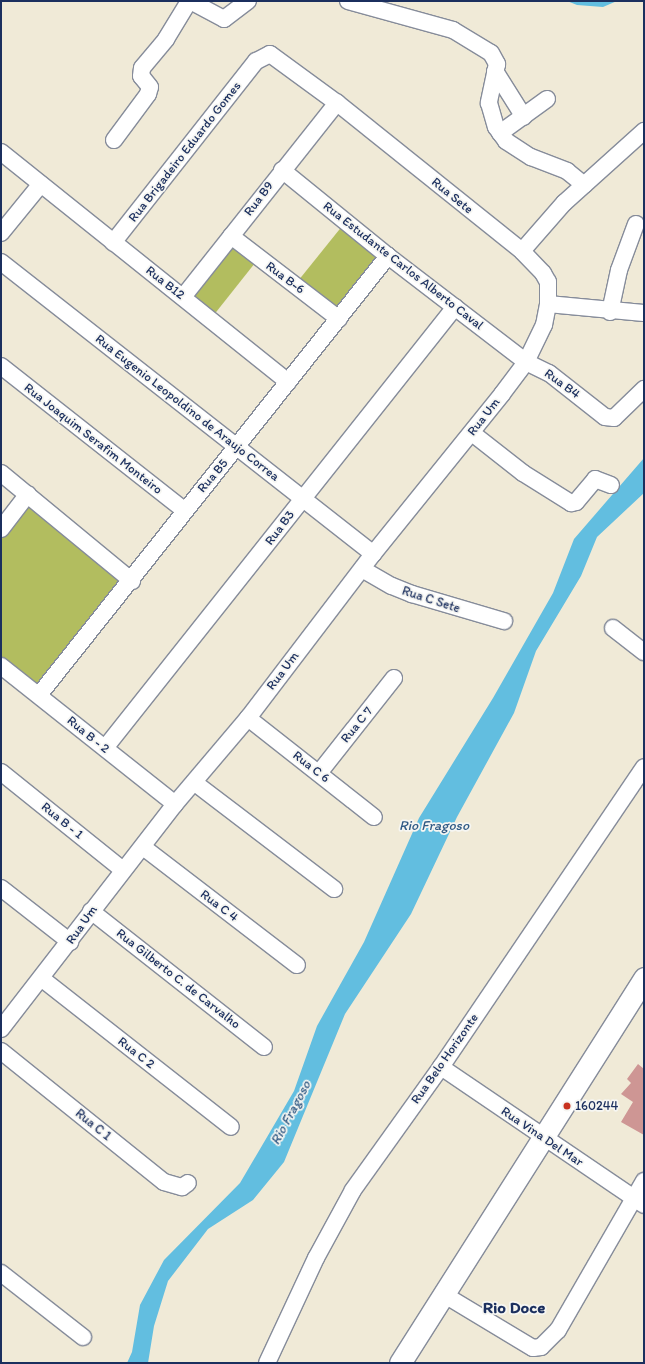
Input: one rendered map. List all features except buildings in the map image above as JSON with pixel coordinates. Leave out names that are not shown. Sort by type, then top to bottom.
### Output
[{"type":"main road","points":[[400,1363],[541,1137],[644,978]]},
{"type":"street","points":[[114,140],[148,94],[150,87],[141,76],[142,68],[166,39],[188,3],[194,3],[224,19],[248,1]]},
{"type":"street","points":[[348,1],[453,30],[494,56],[495,71],[489,103],[500,133],[513,148],[567,172],[584,185]]},
{"type":"street","name":"Rua Sete","points":[[256,61],[266,54],[276,56],[522,251],[548,282],[548,304]]},
{"type":"street","name":"Rua Brigadeiro Eduardo Gomes","points":[[113,243],[256,61]]},
{"type":"street","points":[[495,71],[524,117]]},
{"type":"street","points":[[500,133],[524,117],[547,98]]},
{"type":"street","name":"Rua B9","points":[[183,297],[282,170],[337,103]]},
{"type":"street","points":[[522,251],[584,185],[644,131]]},
{"type":"street","name":"Rua B12","points":[[1,152],[288,382]]},
{"type":"street","name":"Rua Estudante Carlos Alberto Caval","points":[[282,170],[388,256],[526,362]]},
{"type":"street","points":[[1,233],[40,184]]},
{"type":"street","points":[[610,312],[619,270],[636,224]]},
{"type":"street","name":"Rua B-6","points":[[231,236],[340,319]]},
{"type":"street","name":"Rua B5","points":[[39,695],[132,581],[185,511],[340,319],[388,256]]},
{"type":"street","name":"Rua Eugenio Leopoldino de Araujo Correa","points":[[1,262],[373,554]]},
{"type":"street","points":[[548,304],[610,312],[644,313]]},
{"type":"street","name":"Rua Um","points":[[1,1029],[6,1012],[41,978],[70,942],[91,911],[123,870],[175,804],[195,783],[248,718],[373,554],[472,433],[526,362],[544,325],[548,304]]},
{"type":"street","name":"Rua B3","points":[[105,748],[455,307]]},
{"type":"street","name":"Rua B4","points":[[526,362],[549,374],[609,419],[614,418],[644,389]]},
{"type":"street","name":"Rua Joaquim Serafim Monteiro","points":[[1,366],[185,511]]},
{"type":"street","points":[[472,433],[563,500],[576,502],[595,479],[612,485]]},
{"type":"street","points":[[1,473],[132,581]]},
{"type":"street","points":[[1,529],[28,494]]},
{"type":"street","name":"Rua C Sete","points":[[362,569],[392,586],[412,594],[504,621]]},
{"type":"street","points":[[613,628],[644,652]]},
{"type":"street","name":"Rua B - 2","points":[[1,666],[175,804]]},
{"type":"street","name":"Rua C 7","points":[[319,772],[394,678]]},
{"type":"street","name":"Rua C 6","points":[[248,718],[319,772],[374,817]]},
{"type":"street","name":"Rua Belo Horizonte","points":[[267,1363],[334,1222],[357,1184],[441,1067],[644,767]]},
{"type":"street","name":"Rua B - 1","points":[[1,772],[123,870]]},
{"type":"street","points":[[195,783],[334,889]]},
{"type":"street","name":"Rua C 4","points":[[142,847],[297,965]]},
{"type":"street","points":[[1,888],[70,942]]},
{"type":"street","name":"Rua Gilberto C. de Carvalho","points":[[91,911],[264,1047]]},
{"type":"street","name":"Rua C 2","points":[[41,978],[231,1127]]},
{"type":"street","name":"Rua C 1","points":[[1,1051],[164,1182],[182,1187],[188,1183]]},
{"type":"street","name":"Rua Vina Del Mar","points":[[441,1067],[541,1137],[639,1201]]},
{"type":"street","points":[[442,1294],[533,1348],[541,1347],[548,1342],[558,1330],[639,1201],[644,1181]]},
{"type":"street","points":[[1,1273],[83,1337]]},
{"type":"green space","points":[[343,225],[382,256],[337,312],[298,281]]},
{"type":"green space","points":[[231,244],[255,263],[213,316],[188,297]]},
{"type":"green space","points":[[28,499],[126,577],[41,688],[1,657],[1,535]]},
{"type":"water","points":[[567,1],[617,1],[603,7],[577,5]]},
{"type":"water","name":"Rio Fragoso","points":[[644,458],[644,493],[597,537],[581,576],[536,651],[514,713],[457,817],[411,914],[345,1014],[284,1162],[253,1200],[208,1229],[168,1281],[154,1326],[148,1363],[127,1363],[132,1352],[140,1305],[164,1260],[240,1183],[294,1091],[317,1026],[364,942],[419,818],[493,698],[553,593],[574,539]]},
{"type":"place","name":"160244","points":[[567,1106]]},
{"type":"district","name":"Rio Doce","points":[[514,1308]]}]
